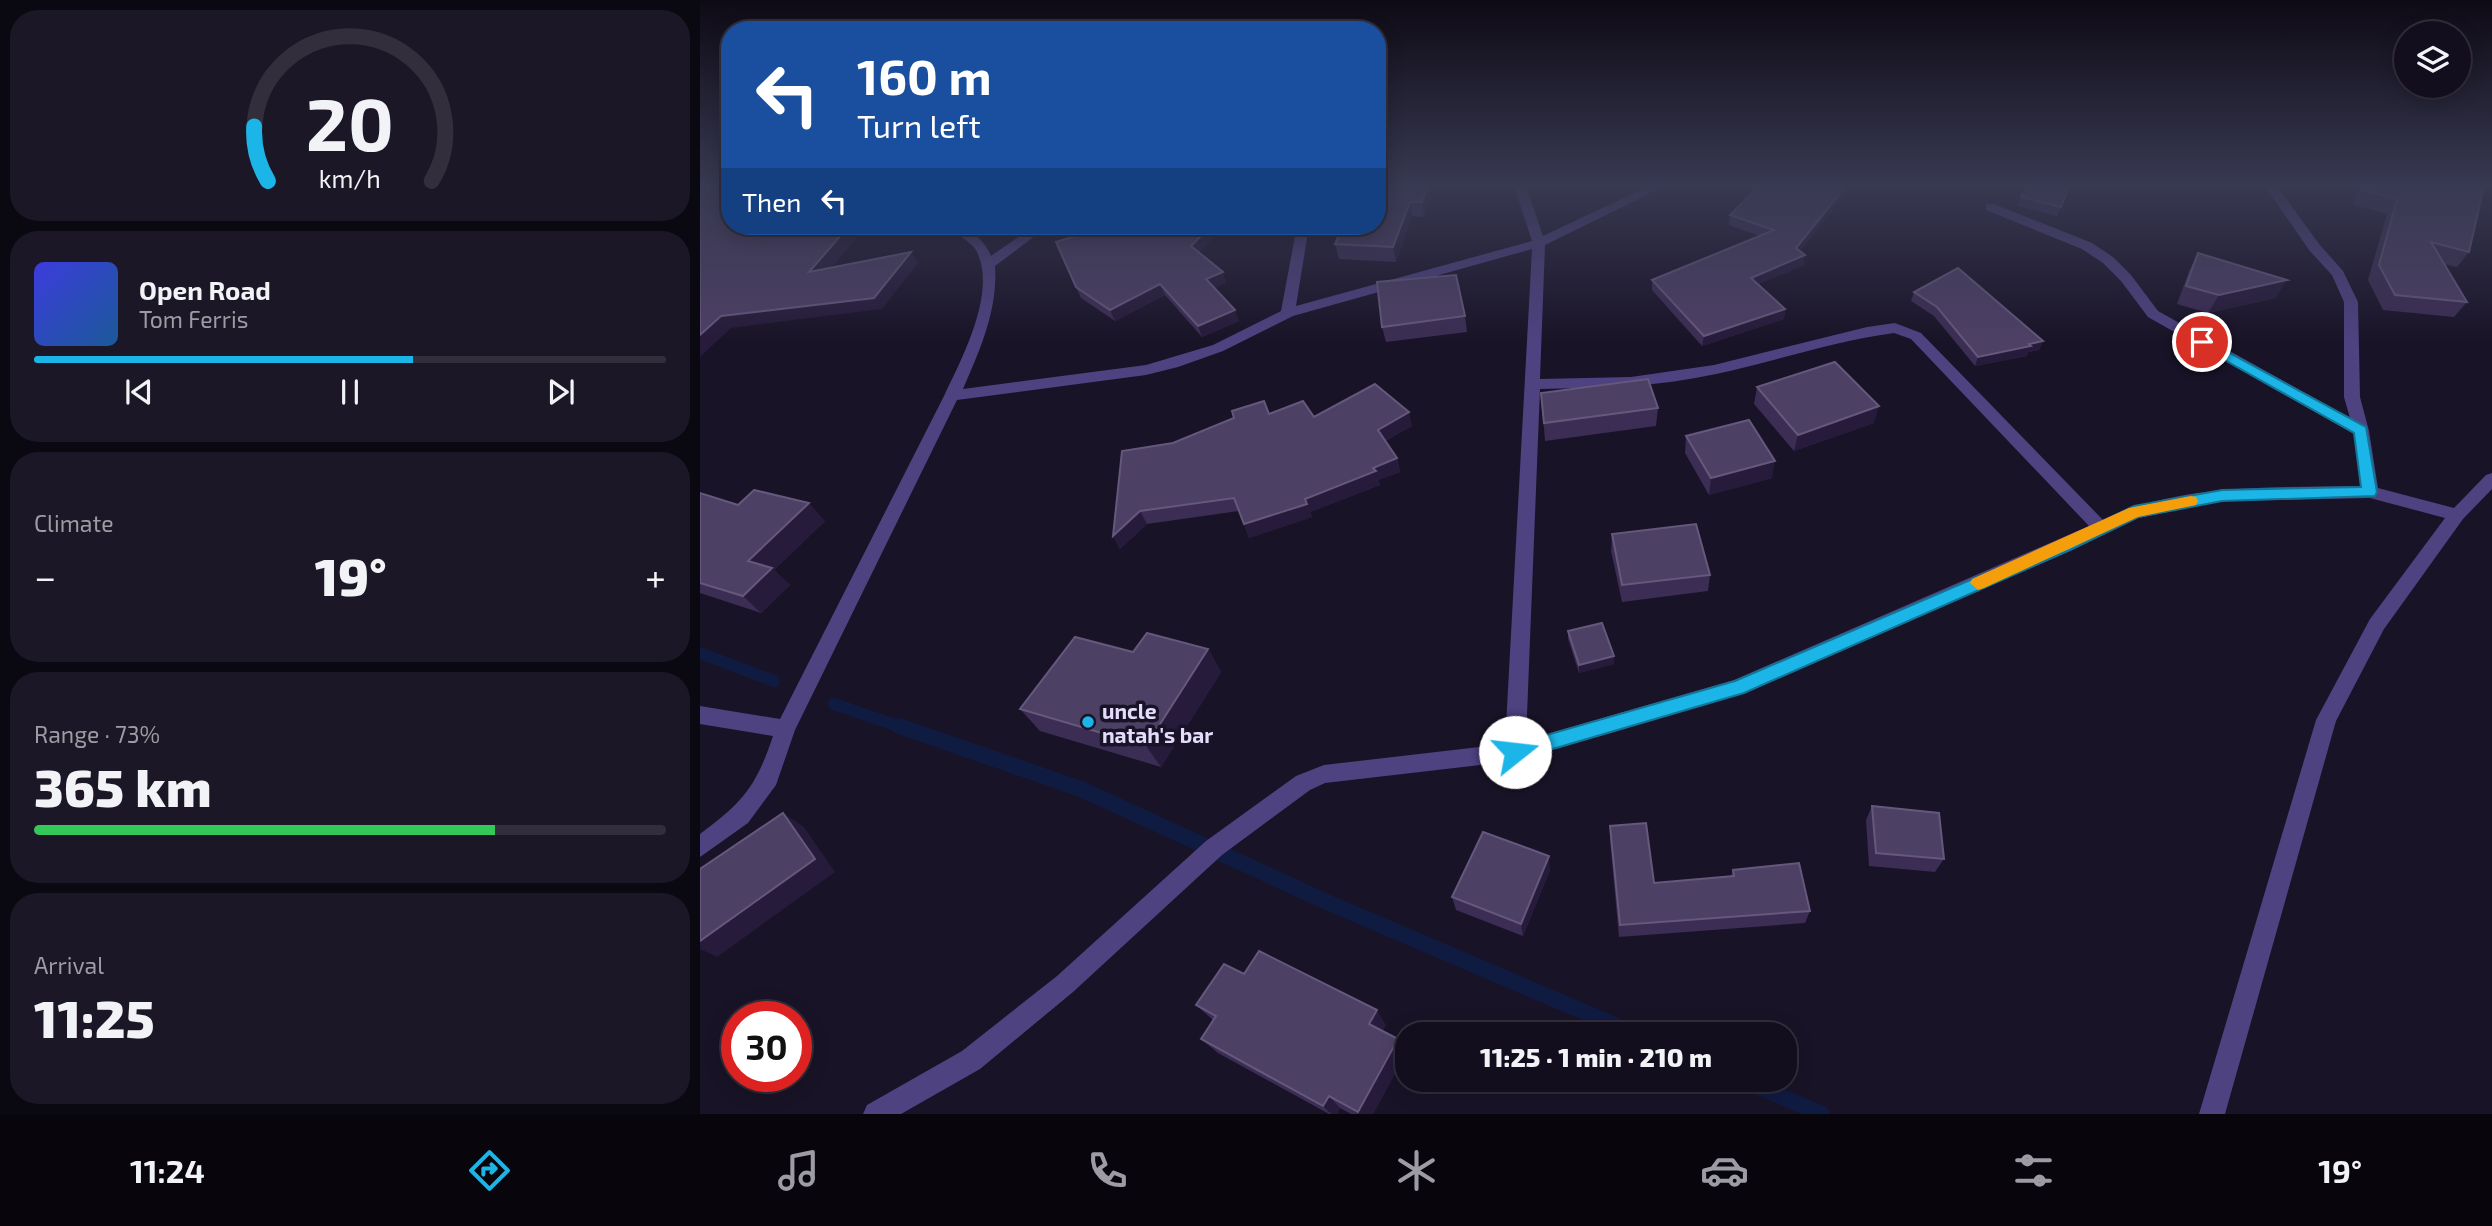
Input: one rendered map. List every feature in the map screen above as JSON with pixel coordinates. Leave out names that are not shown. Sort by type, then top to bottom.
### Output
[{"type":"street","points":[[700,847],[741,816],[769,778],[785,729],[952,396],[989,299],[987,265],[978,245],[969,238]]},
{"type":"street","points":[[987,265],[1025,238]]},
{"type":"street","points":[[1288,313],[1301,238]]},
{"type":"street","points":[[1515,752],[1537,238]]},
{"type":"street","points":[[952,396],[1146,370],[1178,362],[1218,348],[1288,313],[1449,270],[1550,238]]},
{"type":"street","points":[[2067,238],[2087,246],[2108,260],[2126,278],[2153,314],[2361,431]]},
{"type":"street","points":[[2308,238],[2338,274],[2351,302],[2352,397],[2361,431],[2370,492]]},
{"type":"street","points":[[1532,384],[1631,382],[1714,370],[1867,332],[1895,328],[1916,336],[2101,528]]},
{"type":"street","points":[[2213,1114],[2326,720],[2377,624],[2457,515],[2492,479]]},
{"type":"street","points":[[876,1114],[971,1060],[1065,984],[1214,848],[1303,783],[1324,774],[1515,752],[1738,687],[2134,512],[2222,495],[2370,492],[2457,515]]},
{"type":"street","points":[[700,715],[785,729]]},
{"type":"building","points":[[700,238],[839,238],[809,272],[911,252],[874,298],[721,316],[700,335]]},
{"type":"building","points":[[1069,238],[1199,238],[1191,246],[1223,272],[1206,279],[1235,310],[1198,326],[1160,284],[1110,310],[1076,287],[1056,242]]},
{"type":"building","points":[[1338,238],[1396,238],[1393,247],[1335,244]]},
{"type":"building","points":[[1755,238],[1804,238],[1796,248],[1805,255],[1751,278],[1785,309],[1704,336],[1652,280]]},
{"type":"building","points":[[2386,238],[2472,238],[2469,252],[2431,242],[2467,302],[2395,295],[2379,265]]},
{"type":"building","points":[[2198,253],[2287,280],[2219,295],[2186,286]]},
{"type":"building","points":[[1958,268],[2043,341],[1978,357],[1937,307],[1914,292]]},
{"type":"building","points":[[1456,275],[1465,316],[1382,327],[1377,282]]},
{"type":"building","points":[[1835,362],[1879,406],[1798,435],[1757,387]]},
{"type":"building","points":[[1648,379],[1658,408],[1544,423],[1541,393]]},
{"type":"building","points":[[1375,384],[1409,412],[1378,430],[1397,458],[1373,468],[1376,471],[1305,499],[1307,504],[1244,524],[1234,498],[1140,511],[1113,536],[1122,451],[1173,443],[1234,418],[1232,411],[1264,401],[1269,414],[1303,401],[1314,417]]},
{"type":"building","points":[[1749,420],[1775,461],[1711,478],[1686,436]]},
{"type":"building","points":[[754,490],[809,503],[748,561],[772,568],[743,596],[700,583],[700,493],[738,505]]},
{"type":"building","points":[[1696,524],[1710,575],[1622,585],[1612,534]]},
{"type":"building","points":[[1602,623],[1614,656],[1579,665],[1568,631]]},
{"type":"building","points":[[1147,633],[1208,649],[1146,746],[1020,709],[1075,637],[1133,652]]},
{"type":"building","points":[[1872,806],[1939,813],[1944,859],[1876,853]]},
{"type":"building","points":[[783,813],[815,859],[700,941],[700,869]]},
{"type":"building","points":[[1646,823],[1654,883],[1734,876],[1733,870],[1799,863],[1810,911],[1620,925],[1610,826]]},
{"type":"building","points":[[1483,832],[1549,856],[1521,924],[1452,897]]},
{"type":"building","points":[[1259,951],[1377,1010],[1369,1024],[1395,1037],[1395,1044],[1358,1112],[1329,1096],[1323,1106],[1201,1039],[1216,1016],[1196,1005],[1224,964],[1244,974]]},
{"type":"waterway","points":[[700,653],[774,681]]},
{"type":"waterway","points":[[834,704],[904,728]]},
{"type":"waterway","points":[[899,726],[1081,789],[1329,903],[1608,1022]]},
{"type":"waterway","points":[[1770,1092],[1822,1114]]},
{"type":"slow traffic","points":[[1978,583],[2134,512],[2191,501]]},
{"type":"place","name":"uncle natah's bar","points":[[1088,722]]},
{"type":"route","points":[[1515,752],[1738,687],[2064,546],[2134,512],[2222,495],[2370,492],[2361,431],[2202,342]]}]
